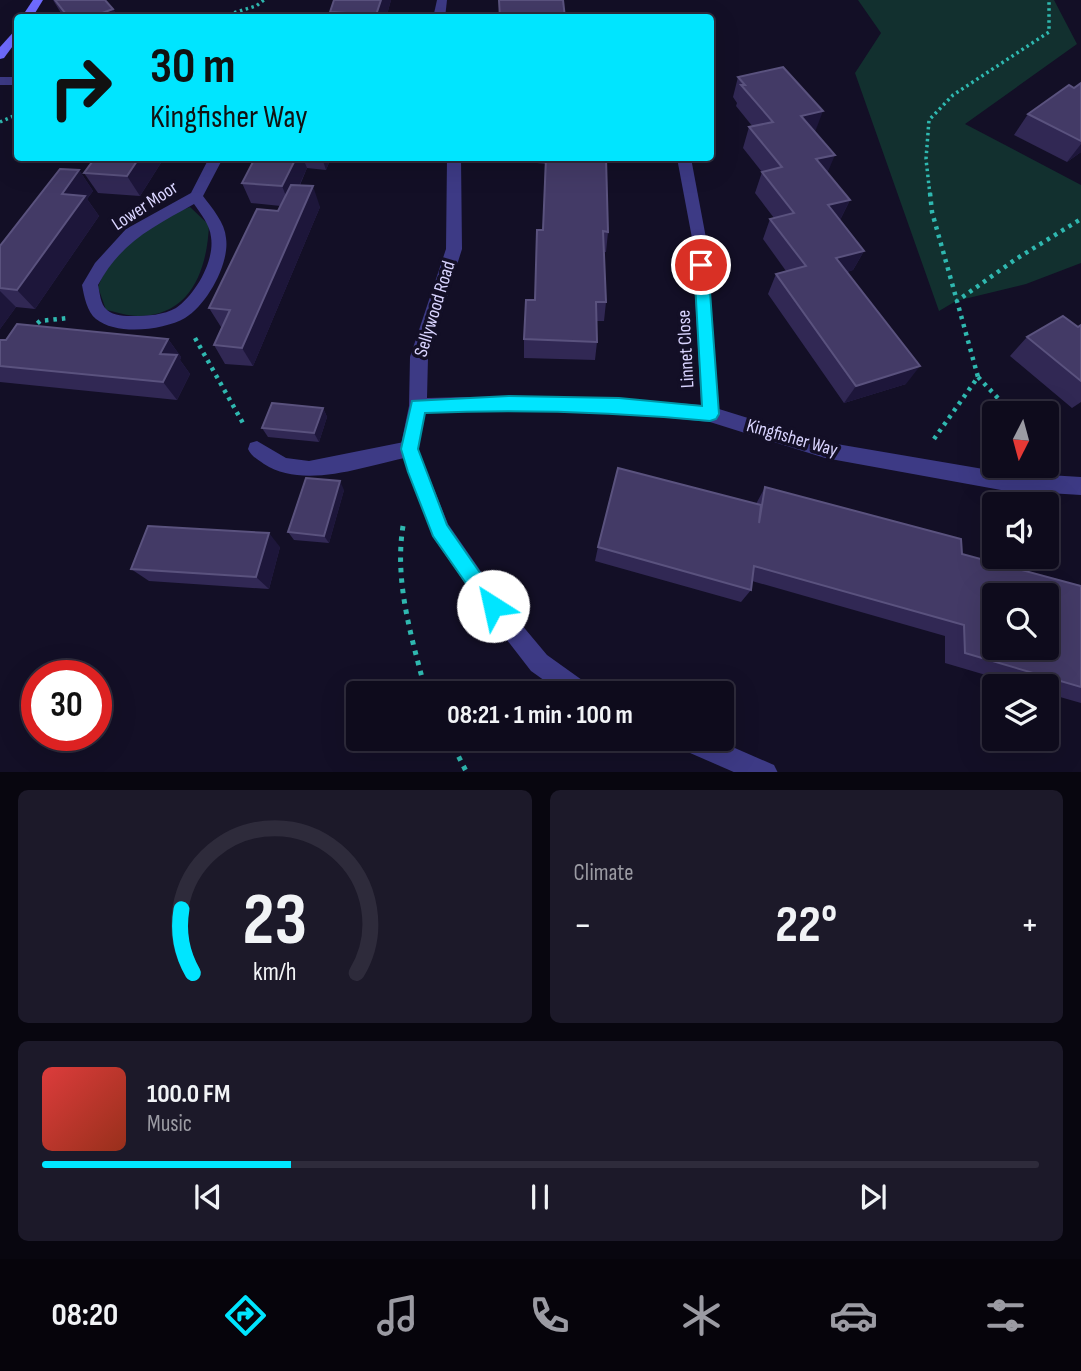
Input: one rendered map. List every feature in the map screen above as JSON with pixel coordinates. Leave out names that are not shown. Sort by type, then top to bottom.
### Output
[{"type":"street","points":[[0,55],[14,36]]},
{"type":"street","name":"Lower Moor","points":[[101,315],[93,300],[90,285],[100,267],[131,233],[196,197],[214,161]]},
{"type":"street","name":"Sellywood Road","points":[[409,449],[418,406],[419,357],[454,249],[454,161]]},
{"type":"street","name":"Linnet Close","points":[[685,161],[699,238],[710,414]]},
{"type":"street","name":"Lower Moor","points":[[180,313],[206,282],[220,242],[216,225],[196,197]]},
{"type":"street","points":[[101,315],[118,322],[138,322],[180,313]]},
{"type":"street","name":"Kingfisher Way","points":[[418,406],[509,402],[619,405],[710,414],[825,450],[1001,481],[1081,486]]},
{"type":"street","points":[[257,449],[283,466],[309,468],[409,449],[440,530],[493,606],[539,663],[564,681]]},
{"type":"street","points":[[714,751],[766,772]]},
{"type":"path","points":[[230,14],[256,6],[264,0]]},
{"type":"path","points":[[1001,401],[978,377],[932,212],[926,159],[929,120],[953,95],[1049,32],[1049,0]]},
{"type":"path","points":[[957,301],[1016,259],[1081,219]]},
{"type":"path","points":[[180,313],[257,449]]},
{"type":"path","points":[[30,330],[40,321],[101,315]]},
{"type":"path","points":[[915,466],[978,377]]},
{"type":"path","points":[[417,472],[400,542],[406,611],[423,681]]},
{"type":"path","points":[[456,751],[467,772]]},
{"type":"green space","points":[[858,0],[1054,0],[1077,44],[965,124],[1081,185],[1081,263],[1026,284],[956,301],[939,311],[855,73],[881,33]]},
{"type":"green space","points":[[190,207],[209,225],[205,258],[193,287],[171,308],[156,314],[134,316],[106,310],[98,287],[113,260],[148,228]]},
{"type":"building","points":[[55,0],[105,0],[113,9],[100,14],[66,14]]},
{"type":"building","points":[[334,0],[381,0],[376,14],[330,12]]},
{"type":"building","points":[[499,0],[563,0],[565,14],[500,14]]},
{"type":"building","points":[[783,67],[823,111],[801,116],[835,155],[816,159],[850,200],[828,205],[864,251],[836,258],[920,366],[856,386],[776,274],[806,266],[770,219],[794,213],[762,172],[782,167],[749,127],[773,122],[741,85],[745,85],[738,77]]},
{"type":"building","points":[[1081,83],[1081,141],[1028,114],[1069,85],[1074,88]]},
{"type":"building","points":[[93,161],[137,161],[127,176],[84,173]]},
{"type":"building","points":[[253,161],[294,161],[282,186],[242,183]]},
{"type":"building","points":[[546,161],[606,161],[608,232],[603,231],[606,302],[596,302],[597,342],[524,339],[526,300],[535,300],[537,230],[543,230]]},
{"type":"building","points":[[60,169],[79,170],[62,194],[85,196],[17,290],[0,288],[0,246]]},
{"type":"building","points":[[291,185],[313,186],[242,348],[214,345],[230,310],[209,308],[257,209],[278,211]]},
{"type":"building","points":[[1063,316],[1078,327],[1081,325],[1081,381],[1027,337]]},
{"type":"building","points":[[17,324],[168,339],[160,354],[177,355],[163,382],[0,366],[0,340],[6,340]]},
{"type":"building","points":[[272,403],[323,408],[314,433],[262,428]]},
{"type":"building","points":[[618,468],[761,505],[759,523],[765,487],[961,539],[962,554],[982,559],[982,569],[1018,569],[1081,586],[1081,687],[1059,681],[1059,674],[1037,674],[989,660],[1059,660],[1059,583],[982,583],[982,658],[965,653],[964,625],[754,566],[751,590],[598,547]]},
{"type":"building","points":[[306,478],[340,481],[324,536],[288,532]]},
{"type":"building","points":[[148,526],[269,533],[256,577],[131,569]]},
{"type":"route","points":[[493,606],[440,530],[417,472],[409,449],[418,406],[509,402],[619,405],[710,414],[701,265]]}]
